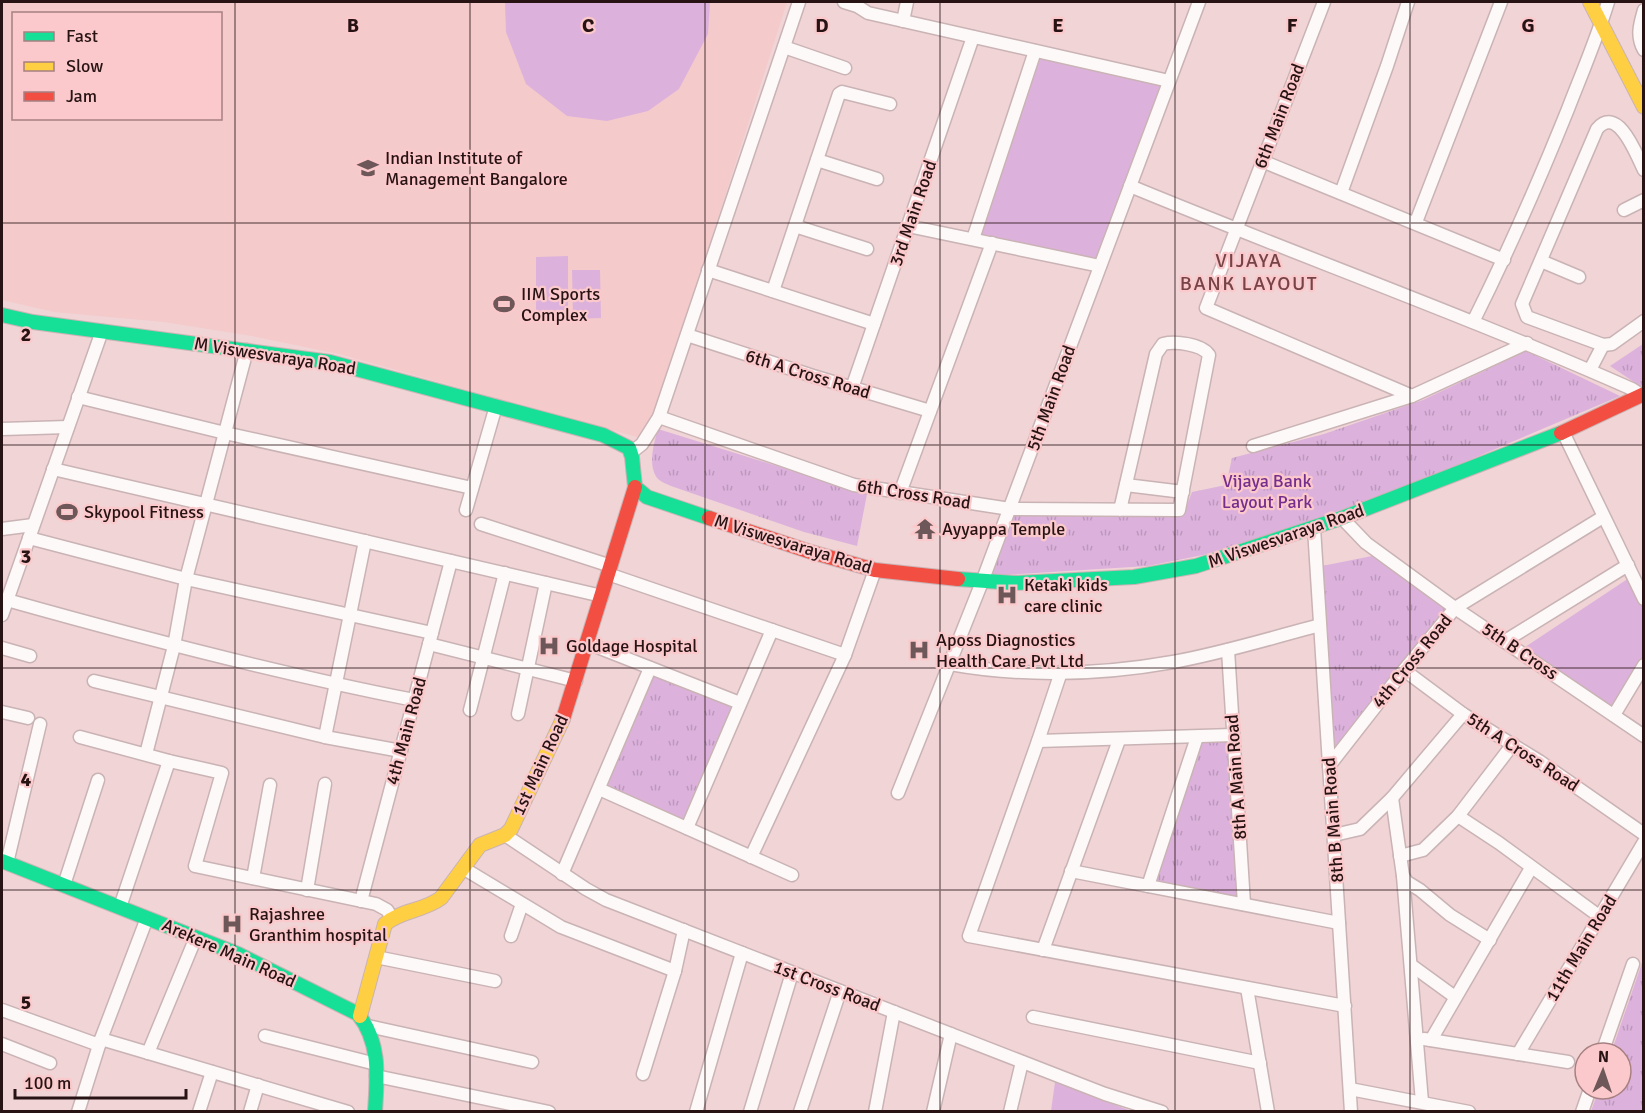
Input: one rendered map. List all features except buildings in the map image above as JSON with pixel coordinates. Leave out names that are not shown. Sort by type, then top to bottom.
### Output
[{"type":"street","points":[[634,487],[632,452],[642,444],[659,417],[799,2]]},
{"type":"street","points":[[844,2],[868,13],[1169,81]]},
{"type":"street","points":[[903,21],[906,2]]},
{"type":"street","name":"5th Main Road","points":[[898,792],[982,582],[1199,2]]},
{"type":"street","name":"6th Main Road","points":[[1324,2],[1206,308],[1412,396]]},
{"type":"street","points":[[1341,193],[1388,66],[1408,2]]},
{"type":"street","points":[[1416,222],[1501,2]]},
{"type":"street","points":[[1590,2],[1644,107]]},
{"type":"street","points":[[1473,322],[1504,260],[1608,2]]},
{"type":"street","points":[[1644,10],[1639,33],[1640,43],[1644,50]]},
{"type":"street","name":"3rd Main Road","points":[[852,388],[973,37]]},
{"type":"street","points":[[784,47],[845,68]]},
{"type":"street","points":[[973,239],[1035,51]]},
{"type":"street","points":[[773,291],[838,94],[842,92],[890,104]]},
{"type":"street","points":[[1644,170],[1621,128],[1606,123],[1601,124],[1522,304],[1527,317],[1603,345],[1612,344],[1644,321]]},
{"type":"street","points":[[817,160],[877,179]]},
{"type":"street","points":[[1262,160],[1504,260]]},
{"type":"street","points":[[1130,186],[1235,230],[1527,343],[1642,395]]},
{"type":"street","points":[[1624,210],[1644,200]]},
{"type":"street","points":[[795,226],[867,249]]},
{"type":"street","points":[[908,226],[1100,266]]},
{"type":"street","points":[[900,493],[992,243]]},
{"type":"street","points":[[1541,261],[1579,277]]},
{"type":"street","points":[[708,270],[874,324]]},
{"type":"street","name":"M Viswesvaraya Road","points":[[2,315],[33,322],[330,362],[603,435],[625,445],[632,452]]},
{"type":"street","points":[[2,615],[102,331]]},
{"type":"street","name":"6th A Cross Road","points":[[687,335],[930,411]]},
{"type":"street","points":[[1120,510],[1156,354],[1163,344],[1169,342],[1201,348],[1209,355],[1183,492],[1126,485]]},
{"type":"street","points":[[1253,446],[1412,396],[1527,343]]},
{"type":"street","points":[[1590,370],[1603,345]]},
{"type":"street","points":[[146,754],[174,646],[186,579],[247,350]]},
{"type":"street","name":"M Viswesvaraya Road","points":[[634,487],[647,497],[811,552],[875,570],[1015,584],[1084,581],[1165,573],[1196,566],[1314,528],[1563,432],[1642,395]]},
{"type":"street","points":[[78,398],[472,488]]},
{"type":"street","points":[[466,510],[496,406]]},
{"type":"street","name":"6th Cross Road","points":[[659,417],[854,485],[900,493],[1010,508],[1179,510],[1183,492]]},
{"type":"street","points":[[2,429],[68,427]]},
{"type":"street","points":[[1563,432],[1644,599]]},
{"type":"street","points":[[53,469],[602,596]]},
{"type":"street","name":"1st Main Road","points":[[392,918],[434,904],[441,898],[480,845],[506,835],[511,830],[555,737],[576,681],[634,487]]},
{"type":"street","name":"4th Cross Road","points":[[1329,766],[1455,608],[1603,517]]},
{"type":"street","name":"5th B Cross","points":[[1342,518],[1366,543],[1455,608],[1644,736]]},
{"type":"street","points":[[481,524],[845,655]]},
{"type":"street","points":[[2,529],[33,525]]},
{"type":"street","name":"8th B Main Road","points":[[1314,528],[1352,1112]]},
{"type":"street","points":[[29,538],[186,579],[349,615],[430,639],[483,658],[576,681]]},
{"type":"street","points":[[325,737],[366,541]]},
{"type":"street","name":"4th Main Road","points":[[361,900],[451,561]]},
{"type":"street","points":[[1505,641],[1628,565]]},
{"type":"street","points":[[751,857],[845,655],[875,570]]},
{"type":"street","points":[[470,710],[505,573]]},
{"type":"street","points":[[518,714],[546,583]]},
{"type":"street","points":[[6,600],[174,646],[335,685],[414,700]]},
{"type":"street","points":[[950,664],[1002,672],[1119,669],[1159,664],[1228,650],[1320,626]]},
{"type":"street","points":[[687,828],[772,630]]},
{"type":"street","points":[[587,643],[740,703]]},
{"type":"street","points":[[2,648],[30,656]]},
{"type":"street","name":"8th A Main Road","points":[[1228,650],[1244,904]]},
{"type":"street","points":[[1614,715],[1644,665]]},
{"type":"street","points":[[562,874],[650,668]]},
{"type":"street","name":"5th A Cross Road","points":[[1404,670],[1463,714],[1513,744],[1644,834]]},
{"type":"street","points":[[1061,672],[969,936],[1345,1006]]},
{"type":"street","points":[[94,681],[325,737],[401,751]]},
{"type":"street","points":[[2,712],[28,718]]},
{"type":"street","points":[[1334,835],[1360,829],[1392,798],[1463,714]]},
{"type":"street","points":[[4,862],[40,724]]},
{"type":"street","points":[[1038,741],[1233,735]]},
{"type":"street","points":[[1148,886],[1197,736]]},
{"type":"street","points":[[80,737],[222,773],[195,866],[361,900],[382,907],[392,918],[385,924],[376,957],[364,1021],[374,1044],[375,1112]]},
{"type":"street","points":[[1043,950],[1119,740]]},
{"type":"street","points":[[1400,856],[1423,850],[1458,816],[1513,744]]},
{"type":"street","points":[[120,907],[169,761]]},
{"type":"street","points":[[64,885],[98,780]]},
{"type":"street","points":[[307,890],[325,784]]},
{"type":"street","points":[[253,878],[270,785]]},
{"type":"street","points":[[598,789],[792,875]]},
{"type":"street","points":[[1392,798],[1403,876],[1422,1102]]},
{"type":"street","points":[[1458,816],[1599,916]]},
{"type":"street","name":"1st Cross Road","points":[[506,835],[585,889],[606,900],[1124,1101],[1162,1112]]},
{"type":"street","name":"11th Main Road","points":[[1518,1054],[1644,842]]},
{"type":"street","name":"Arekere Main Road","points":[[4,862],[196,936],[278,973],[364,1021]]},
{"type":"street","points":[[463,868],[561,927],[675,971]]},
{"type":"street","points":[[1431,1040],[1531,868]]},
{"type":"street","points":[[1071,872],[1339,923]]},
{"type":"street","points":[[1403,876],[1407,882],[1450,915],[1490,940]]},
{"type":"street","points":[[511,936],[522,904]]},
{"type":"street","points":[[78,1112],[100,1042],[147,918]]},
{"type":"street","points":[[643,1074],[675,971],[684,930]]},
{"type":"street","points":[[148,1053],[196,936]]},
{"type":"street","points":[[696,1112],[742,953]]},
{"type":"street","points":[[376,957],[495,981]]},
{"type":"street","points":[[1606,1041],[1633,964]]},
{"type":"street","points":[[1411,965],[1455,997]]},
{"type":"street","points":[[750,1112],[792,973]]},
{"type":"street","points":[[1247,988],[1268,1112]]},
{"type":"street","points":[[800,1112],[840,991]]},
{"type":"street","points":[[2,1010],[100,1042],[148,1053],[348,1112]]},
{"type":"street","points":[[875,1112],[894,1012]]},
{"type":"street","points":[[1033,1017],[1260,1064]]},
{"type":"street","points":[[364,1021],[532,1062]]},
{"type":"street","points":[[933,1112],[951,1034]]},
{"type":"street","points":[[265,1036],[376,1070],[549,1112]]},
{"type":"street","points":[[1417,1038],[1568,1062]]},
{"type":"street","points":[[2,1044],[50,1063]]},
{"type":"street","points":[[1010,1112],[1022,1062]]},
{"type":"street","points":[[199,1112],[212,1072]]},
{"type":"street","points":[[250,1112],[258,1085]]},
{"type":"street","points":[[1350,1089],[1469,1112]]},
{"type":"shaded area","name":"Indian Institute of Management Bangalore","points":[[2,2],[787,2],[644,439],[339,354],[252,336],[164,322],[54,312],[2,300]]},
{"type":"green space","points":[[505,2],[710,2],[708,34],[679,89],[648,111],[607,121],[567,116],[526,84],[506,32]]},
{"type":"green space","points":[[1035,51],[1169,81],[1100,266],[973,239]]},
{"type":"green space","points":[[568,256],[568,320],[536,320],[536,257]]},
{"type":"green space","points":[[572,270],[600,270],[601,318],[573,319]]},
{"type":"green space","points":[[1643,344],[1643,388],[1610,366]]},
{"type":"green space","name":"Vijaya Bank Layout Park","points":[[1526,351],[1620,396],[1413,484],[1308,522],[1203,555],[1148,566],[990,576],[1012,513],[1183,515],[1192,492],[1226,485],[1232,458],[1324,434],[1423,400]]},
{"type":"green space","points":[[658,429],[867,494],[857,546],[804,532],[661,481],[655,474],[652,461]]},
{"type":"green space","points":[[1382,554],[1455,608],[1329,766],[1317,567]]},
{"type":"green space","points":[[1632,576],[1643,599],[1643,665],[1614,715],[1519,651]]},
{"type":"green space","points":[[650,668],[740,703],[687,828],[599,789]]},
{"type":"green space","points":[[1233,735],[1244,904],[1148,886],[1197,737]]},
{"type":"green space","points":[[1643,960],[1643,1111],[1591,1111],[1595,1101],[1633,1101],[1633,1041],[1615,1041]]},
{"type":"green space","points":[[1055,1082],[1131,1111],[1051,1111]]},
{"type":"traffic: fast","points":[[2,315],[33,322],[330,362],[603,435],[629,448],[635,487],[647,497],[709,518]]},
{"type":"traffic: fast","points":[[958,579],[1015,583],[1134,577],[1196,566],[1342,518],[1561,433]]},
{"type":"traffic: fast","points":[[2,861],[238,954],[358,1014],[371,1037],[374,1049],[377,1073],[375,1112]]},
{"type":"traffic: slow","points":[[1590,2],[1644,107]]},
{"type":"traffic: slow","points":[[360,1016],[385,924],[391,919],[427,906],[441,898],[480,845],[505,835],[511,829],[563,719]]},
{"type":"traffic: jam","points":[[1561,433],[1644,394]]},
{"type":"traffic: jam","points":[[563,719],[635,487]]},
{"type":"traffic: jam","points":[[709,518],[811,552],[875,570],[958,579]]},
{"type":"place","name":"Indian Institute of Management Bangalore","points":[[368,168]]},
{"type":"place","name":"IIM Sports Complex","points":[[504,304]]},
{"type":"place","name":"Skypool Fitness","points":[[67,512]]},
{"type":"place","name":"Ayyappa Temple","points":[[925,529]]},
{"type":"place","name":"Ketaki kids care clinic","points":[[1007,595]]},
{"type":"place","name":"Goldage Hospital","points":[[549,646]]},
{"type":"place","name":"Aposs Diagnostics Health Care Pvt Ltd","points":[[919,650]]},
{"type":"place","name":"Rajashree Granthim hospital","points":[[232,924]]},
{"type":"district","name":"VIJAYA BANK LAYOUT","points":[[1249,272]]}]
